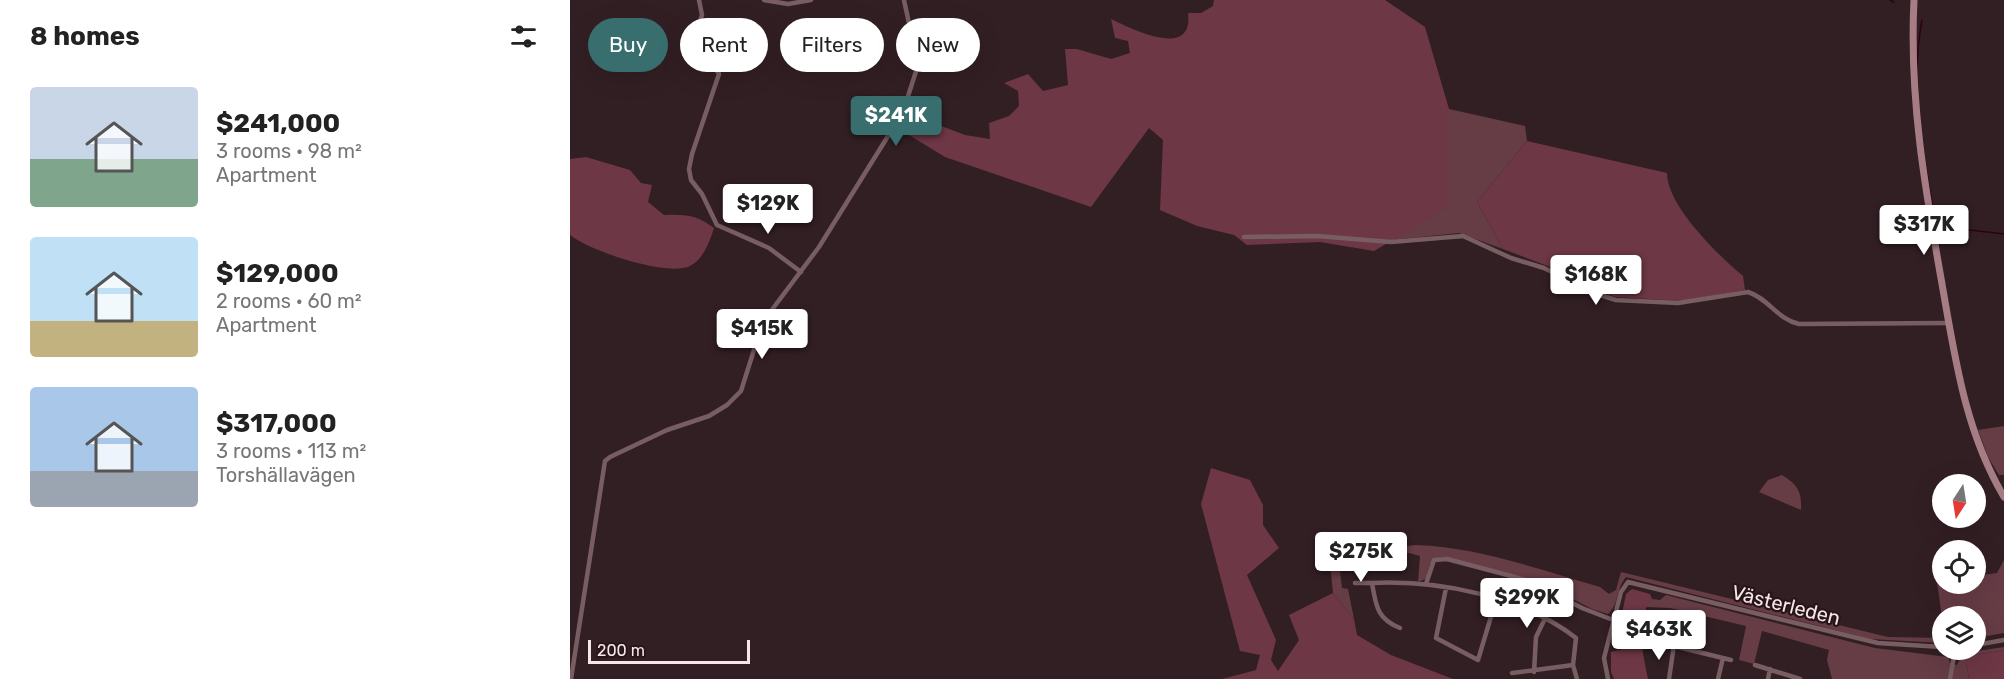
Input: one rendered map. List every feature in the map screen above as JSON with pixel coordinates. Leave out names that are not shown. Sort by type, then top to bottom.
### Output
[{"type":"main road","points":[[1914,0],[1911,53],[1915,121],[1949,323],[1970,421],[1985,460],[2004,496]]},
{"type":"street","points":[[699,0],[702,15],[689,54],[694,60],[716,69],[718,74],[692,154],[689,169],[691,180],[702,194],[717,225],[769,248],[801,272]]},
{"type":"street","points":[[764,0],[788,4],[811,0]]},
{"type":"street","points":[[571,679],[605,461],[667,430],[709,416],[733,401],[744,385],[761,327],[801,272],[896,126],[906,104],[918,65],[904,0]]},
{"type":"street","points":[[1244,237],[1317,236],[1391,242],[1463,236],[1511,258],[1544,268],[1594,294],[1616,300],[1678,303],[1748,292],[1757,295],[1781,317],[1799,324],[1949,323]]},
{"type":"street","points":[[1426,584],[1434,561],[1442,558],[1523,578],[1587,611],[1613,620],[1604,658],[1608,679]]},
{"type":"street","name":"Västerleden","points":[[1613,620],[1623,586],[1628,582],[1634,582],[1853,638],[1911,647],[1932,647]]},
{"type":"street","points":[[1355,583],[1426,584],[1496,600],[1543,619],[1576,638],[1573,665],[1576,679]]},
{"type":"street","points":[[1372,583],[1380,615],[1400,628]]},
{"type":"street","points":[[1446,588],[1436,638],[1486,664]]},
{"type":"street","points":[[1534,672],[1534,644],[1543,619],[1557,594]]},
{"type":"street","points":[[1478,660],[1496,600]]},
{"type":"street","points":[[1641,638],[1731,660]]},
{"type":"street","points":[[1986,643],[2004,640]]},
{"type":"street","points":[[1669,679],[1674,645]]},
{"type":"street","points":[[1718,679],[1723,658]]},
{"type":"street","points":[[1950,679],[1953,660]]},
{"type":"street","points":[[1512,673],[1534,672],[1573,665]]},
{"type":"street","points":[[1755,665],[1800,679]]},
{"type":"street","points":[[1768,679],[1770,669]]},
{"type":"shaded area","points":[[1214,0],[1385,0],[1425,27],[1449,109],[1449,207],[1374,251],[1320,242],[1247,245],[1234,235],[1197,226],[1160,210],[1163,140],[1149,128],[1091,207],[945,157],[899,129],[907,113],[965,135],[990,139],[989,123],[1009,116],[1019,106],[1018,91],[1004,83],[1028,74],[1043,91],[1068,85],[1065,49],[1077,49],[1111,59],[1130,53],[1128,41],[1115,38],[1111,19],[1145,34],[1171,38],[1181,35],[1187,27],[1188,13],[1201,13],[1213,6]]},
{"type":"shaded area","points":[[1449,109],[1525,126],[1527,141],[1477,202],[1503,249],[1459,233],[1391,240],[1449,206]]},
{"type":"shaded area","points":[[1527,141],[1667,173],[1669,186],[1685,215],[1708,243],[1743,276],[1745,290],[1681,301],[1616,297],[1590,288],[1561,271],[1503,249],[1477,202]]},
{"type":"shaded area","points":[[586,157],[630,170],[641,183],[652,185],[648,202],[664,215],[690,216],[714,228],[699,259],[690,266],[679,268],[647,265],[611,255],[570,235],[570,159]]},
{"type":"shaded area","points":[[2004,426],[2004,475],[1999,475],[1988,457],[1978,430]]},
{"type":"shaded area","points":[[1211,468],[1250,480],[1263,505],[1263,525],[1279,548],[1247,575],[1276,640],[1271,660],[1278,671],[1299,640],[1289,615],[1333,593],[1354,619],[1357,635],[1391,655],[1453,679],[1222,679],[1256,670],[1260,655],[1240,651],[1201,504]]},
{"type":"shaded area","points":[[1782,475],[1798,490],[1801,510],[1759,492],[1768,480]]},
{"type":"shaded area","points":[[1416,545],[1463,550],[1509,560],[1600,587],[1609,594],[1616,590],[1621,572],[1888,637],[1932,638],[1932,642],[1870,639],[1626,577],[1614,606],[1608,614],[1592,609],[1536,580],[1441,557],[1430,564],[1426,579],[1418,582],[1420,556],[1409,553],[1338,555],[1342,588],[1348,589],[1354,619],[1333,593],[1329,554]]},
{"type":"shaded area","points":[[2004,560],[2004,633],[1986,636],[1986,606],[1940,606],[1939,594],[1986,594],[1986,574],[1997,573]]},
{"type":"shaded area","points":[[1632,589],[1650,594],[1652,599],[1643,617],[1641,637],[1648,679],[1614,679],[1611,672],[1611,652],[1623,649],[1618,633],[1626,594]]},
{"type":"shaded area","points":[[1666,595],[1875,648],[1932,655],[1932,660],[1949,660],[1950,663],[1957,665],[1960,660],[1966,660],[1969,679],[1832,679],[1827,660],[1829,650],[1762,631],[1754,664],[1739,660],[1746,626],[1670,608],[1645,607],[1652,599],[1660,600]]},
{"type":"shaded area","points":[[2004,647],[2004,650],[1986,653],[1986,650]]},
{"type":"shaded area","points":[[2004,650],[2004,679],[1969,679],[1966,660],[1986,660],[1986,653]]},
{"type":"waterway","points":[[1890,0],[1894,2]]},
{"type":"waterway","points":[[1922,20],[1918,45],[1918,97],[1923,150],[1936,226],[2004,234]]}]
